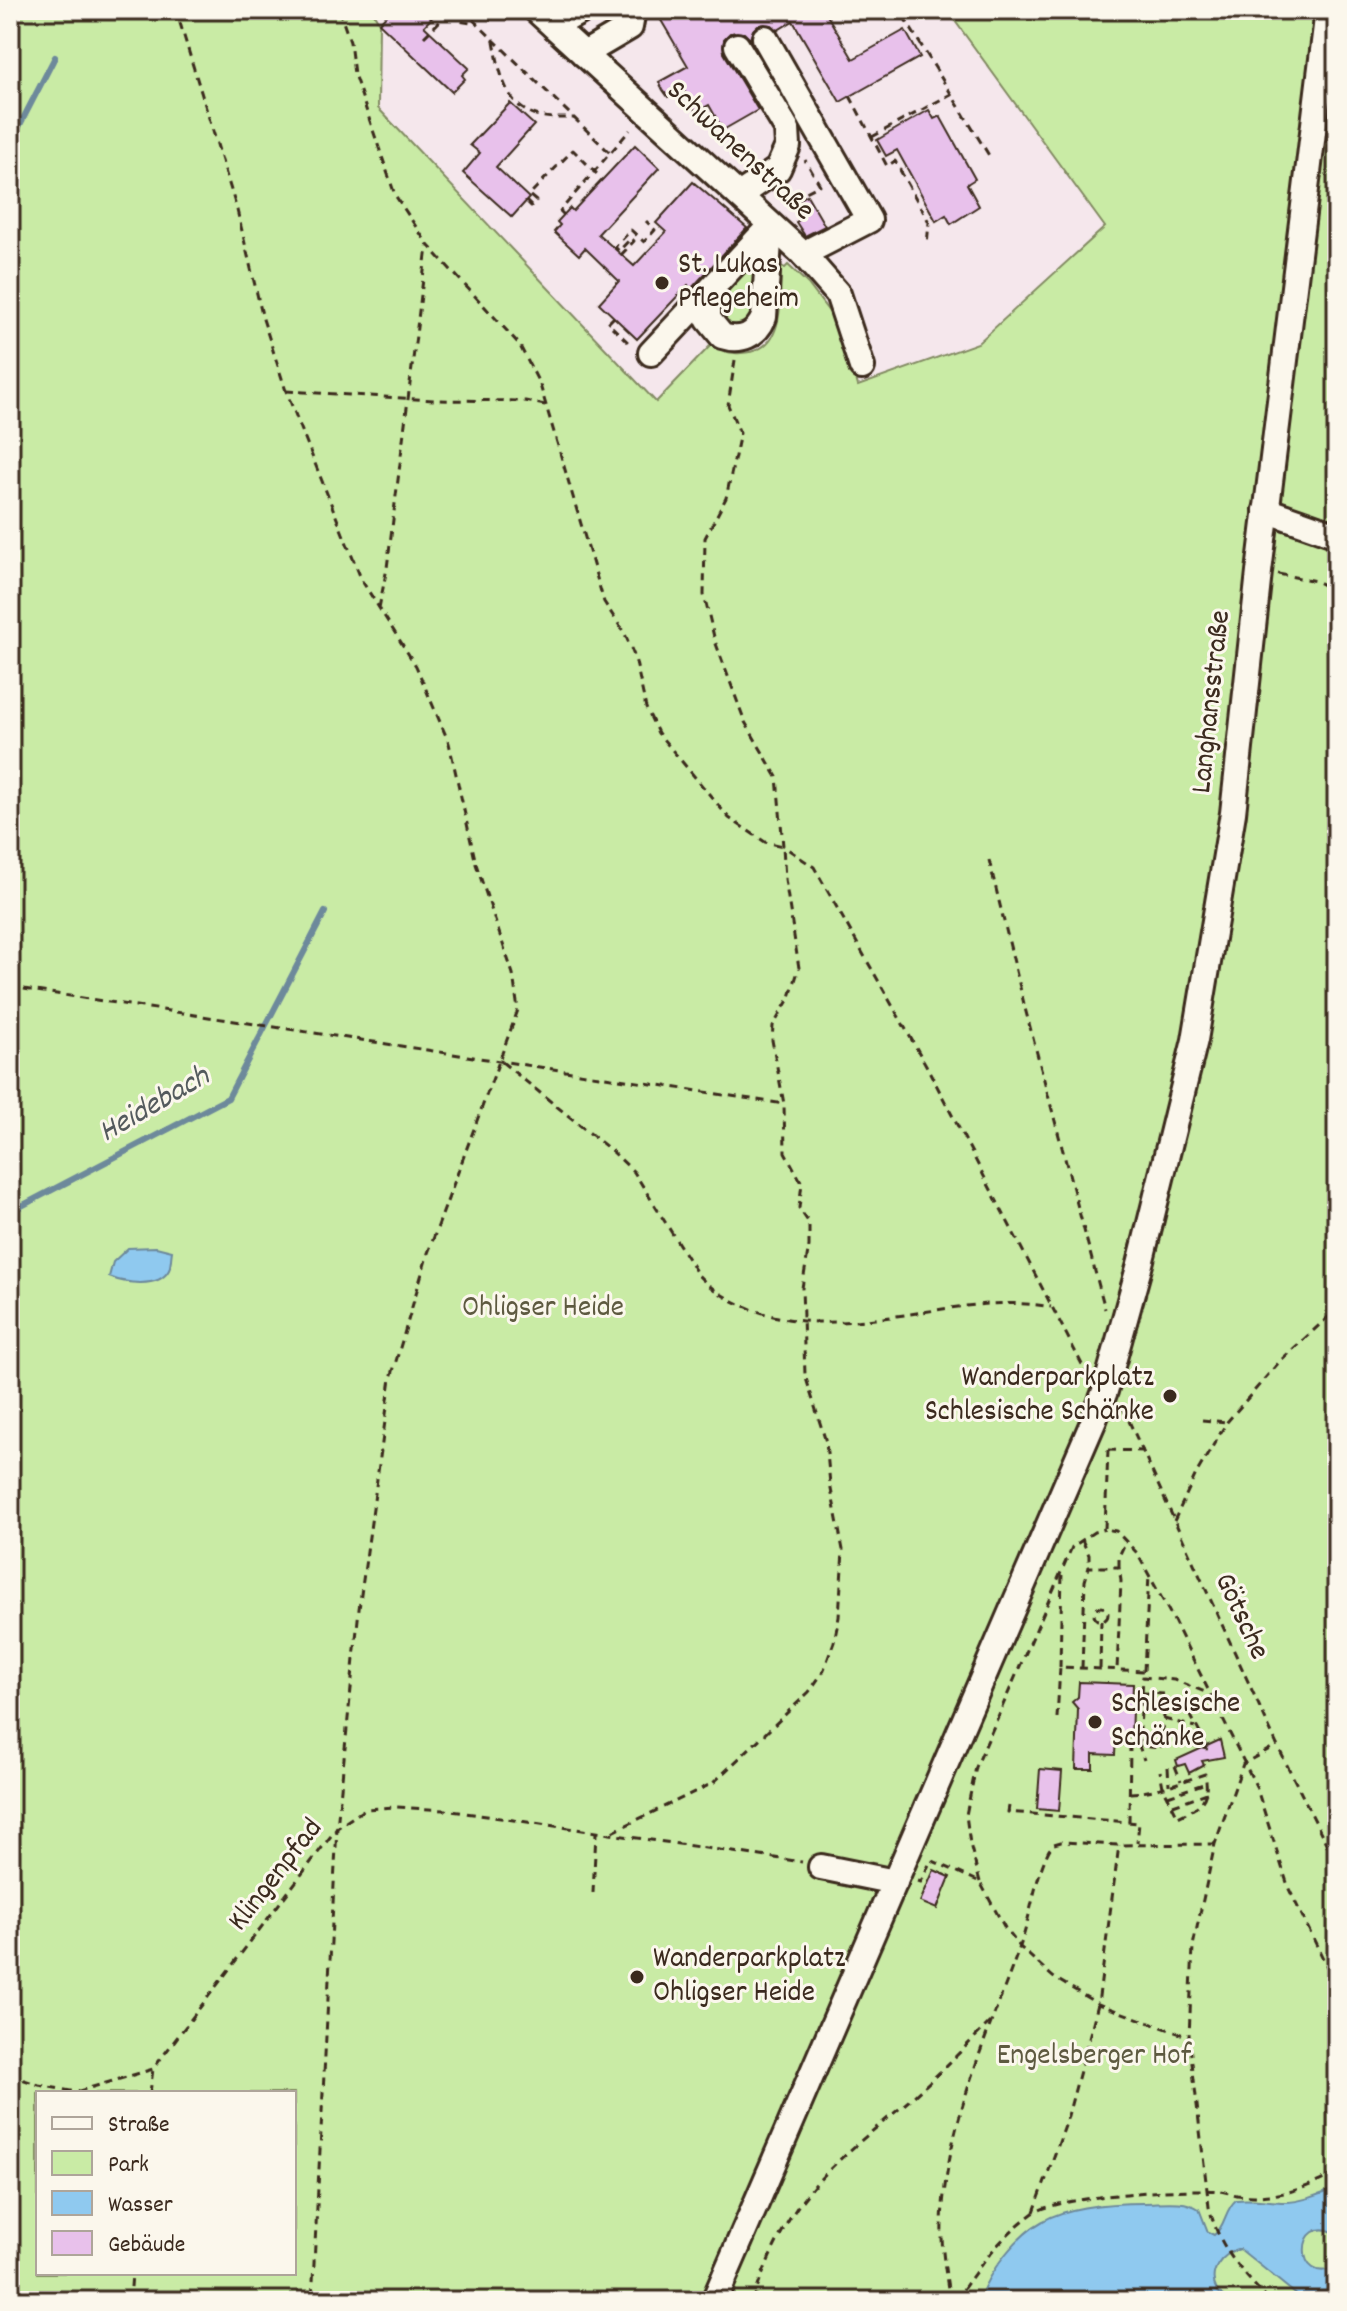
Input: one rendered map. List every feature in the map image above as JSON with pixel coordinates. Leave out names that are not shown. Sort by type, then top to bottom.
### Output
[{"type":"street","points":[[545,18],[583,10]]},
{"type":"street","points":[[584,54],[630,27],[633,10]]},
{"type":"street","name":"Langhansstraße","points":[[1105,1391],[1195,1040],[1233,813],[1266,510],[1328,10]]},
{"type":"street","name":"Schwanenstraße","points":[[545,18],[803,254],[838,294],[862,367]]},
{"type":"street","points":[[765,38],[869,220],[803,254]]},
{"type":"street","points":[[737,46],[787,129],[788,146],[778,169],[739,195]]},
{"type":"street","points":[[644,352],[708,294],[770,226]]},
{"type":"street","points":[[708,294],[706,308],[712,327],[722,336],[738,339],[754,334],[764,317],[770,226]]},
{"type":"street","points":[[1266,510],[1337,535]]},
{"type":"street","points":[[714,2301],[902,1879],[1105,1391]]},
{"type":"street","points":[[821,1867],[902,1879]]},
{"type":"path","points":[[173,10],[180,23],[237,210],[263,319],[286,391],[362,581],[416,666],[449,743],[476,864],[513,974],[518,1010],[428,1253],[391,1378],[359,1609],[337,1828],[312,2301]]},
{"type":"path","name":"Götsche","points":[[339,10],[350,42],[354,74],[395,195],[428,245],[519,344],[540,385],[604,602],[625,634],[635,658],[646,708],[658,733],[729,818],[765,842],[783,846],[814,867],[926,1065],[1094,1385],[1121,1402],[1277,1745],[1337,1865]]},
{"type":"path","points":[[424,37],[454,10],[459,21],[478,24]]},
{"type":"path","points":[[463,10],[610,153]]},
{"type":"path","points":[[891,10],[905,19],[990,157]]},
{"type":"path","points":[[493,39],[502,80],[517,102],[532,114],[574,118]]},
{"type":"path","points":[[872,137],[951,94]]},
{"type":"path","points":[[850,96],[887,166],[895,161],[929,222],[927,245]]},
{"type":"path","points":[[787,129],[820,185],[794,198]]},
{"type":"path","points":[[564,215],[560,211],[630,130]]},
{"type":"path","points":[[526,201],[531,206],[536,201],[529,195],[573,150],[599,176]]},
{"type":"path","points":[[621,255],[634,241],[631,238],[619,251],[615,247],[631,230],[644,242],[655,230],[646,221]]},
{"type":"path","points":[[379,608],[387,568],[428,245]]},
{"type":"path","points":[[614,317],[608,323],[644,352]]},
{"type":"path","points":[[610,1833],[713,1783],[809,1692],[823,1672],[839,1617],[843,1550],[830,1484],[826,1442],[805,1375],[802,1288],[809,1246],[809,1223],[799,1208],[802,1183],[785,1152],[784,1104],[772,1040],[773,1026],[790,997],[799,968],[786,890],[777,777],[745,722],[715,641],[704,595],[705,538],[726,498],[740,433],[728,405],[738,339]]},
{"type":"path","points":[[286,391],[525,401],[545,405]]},
{"type":"path","points":[[1259,572],[1316,581],[1337,592]]},
{"type":"path","points":[[989,860],[1116,1350]]},
{"type":"path","points":[[10,987],[784,1104]]},
{"type":"path","points":[[500,1059],[634,1172],[698,1275],[726,1299],[774,1317],[836,1324],[991,1304],[1052,1307]]},
{"type":"path","points":[[1174,1521],[1196,1474],[1227,1422],[1281,1360],[1337,1309]]},
{"type":"path","points":[[1202,1420],[1227,1422]]},
{"type":"path","points":[[1105,1529],[1108,1450],[1144,1451]]},
{"type":"path","points":[[1189,2037],[1098,2004],[1053,1977],[1020,1947],[1005,1928],[980,1882],[970,1844],[966,1815],[981,1755],[1072,1547],[1094,1532],[1105,1529],[1116,1531],[1137,1553],[1149,1572],[1263,1805],[1268,1831],[1289,1889],[1337,1987]]},
{"type":"path","points":[[1082,1540],[1089,1555],[1082,1668]]},
{"type":"path","points":[[1117,1670],[1121,1581],[1119,1556],[1126,1541]]},
{"type":"path","points":[[1057,1718],[1062,1567]]},
{"type":"path","points":[[1089,1567],[1119,1567]]},
{"type":"path","points":[[1144,1760],[1139,1746],[1149,1572]]},
{"type":"path","points":[[1100,1669],[1101,1621]]},
{"type":"path","points":[[1060,1667],[1144,1671]]},
{"type":"path","points":[[1127,1670],[1127,1678]]},
{"type":"path","points":[[1143,1677],[1174,1680],[1208,1693]]},
{"type":"path","points":[[1116,1743],[1161,1748],[1166,1694],[1142,1693]]},
{"type":"path","points":[[1162,1738],[1208,1749],[1189,1712],[1165,1703]]},
{"type":"path","points":[[1164,1719],[1197,1728]]},
{"type":"path","points":[[1129,1822],[1130,1745]]},
{"type":"path","points":[[1269,2301],[1216,2234],[1206,2191],[1189,2037],[1193,1946],[1215,1844],[1243,1764],[1277,1745]]},
{"type":"path","points":[[1175,1766],[1181,1781]]},
{"type":"path","points":[[1168,1767],[1169,1785]]},
{"type":"path","points":[[1124,1797],[1163,1787],[1205,1774],[1207,1793],[1199,1807],[1178,1817],[1163,1787],[1160,1771]]},
{"type":"path","points":[[1168,1796],[1206,1783]]},
{"type":"path","points":[[1173,1805],[1207,1793]]},
{"type":"path","points":[[1009,1806],[1008,1812],[1139,1823],[1137,1843]]},
{"type":"path","name":"Klingenpfad","points":[[153,2069],[337,1828],[365,1809],[445,1810],[782,1858],[821,1867]]},
{"type":"path","points":[[593,1893],[597,1832]]},
{"type":"path","points":[[952,2301],[943,2254],[942,2226],[945,2188],[959,2120],[992,2019],[1020,1947],[1044,1859],[1054,1844],[1061,1842],[1215,1844]]},
{"type":"path","points":[[1034,2212],[1066,2123],[1098,2004],[1119,1845]]},
{"type":"path","points":[[902,1879],[921,1882],[931,1860],[980,1882]]},
{"type":"path","points":[[753,2301],[776,2245],[794,2212],[812,2189],[867,2135],[947,2066],[992,2019]]},
{"type":"path","points":[[79,2091],[153,2069],[150,2091]]},
{"type":"path","points":[[10,2075],[71,2091]]},
{"type":"path","points":[[952,2301],[1001,2242],[1034,2212],[1087,2198],[1206,2191],[1253,2195],[1290,2193],[1318,2184],[1337,2172]]},
{"type":"path","points":[[130,2301],[132,2275]]},
{"type":"green space","name":"Ohligser Heide","points":[[10,10],[372,10],[379,23],[378,108],[656,402],[712,344],[725,352],[737,353],[756,350],[767,343],[778,321],[781,266],[785,268],[788,265],[808,284],[842,329],[858,386],[978,343],[1105,227],[947,10],[1337,10],[1337,2301],[10,2301]]},
{"type":"green space","points":[[756,270],[756,313],[745,328],[721,328],[717,304],[745,271]]},
{"type":"water","points":[[156,1247],[172,1251],[170,1268],[158,1280],[141,1283],[109,1277],[113,1262],[128,1248]]},
{"type":"water","points":[[1337,2187],[1337,2234],[1323,2229],[1313,2232],[1305,2250],[1313,2268],[1323,2271],[1337,2266],[1337,2301],[1304,2301],[1240,2249],[1222,2259],[1215,2271],[1217,2291],[1231,2301],[979,2301],[996,2267],[1013,2245],[1033,2227],[1066,2211],[1106,2204],[1180,2203],[1199,2209],[1208,2232],[1214,2235],[1236,2200],[1295,2201]]},
{"type":"building","points":[[391,10],[439,10],[424,26],[469,68],[462,75],[465,79],[452,92],[379,23]]},
{"type":"building","points":[[655,10],[824,10],[853,59],[905,30],[920,57],[840,102],[793,21],[778,30],[772,25],[758,25],[750,39],[744,33],[730,33],[724,39],[724,53],[758,110],[723,130],[709,105],[696,112],[683,89],[668,97],[663,90],[659,82],[688,66]]},
{"type":"building","points":[[510,103],[534,125],[496,167],[529,198],[512,217],[463,173],[480,153],[470,145]]},
{"type":"building","points":[[929,110],[934,119],[940,116],[975,179],[967,184],[979,206],[951,224],[946,215],[936,221],[897,150],[886,156],[877,140]]},
{"type":"building","points":[[635,145],[659,168],[598,234],[634,266],[666,232],[656,223],[693,182],[747,228],[691,289],[688,285],[637,339],[599,303],[619,281],[585,248],[579,255],[554,232],[560,225],[557,222],[570,208],[573,211]]},
{"type":"building","points":[[807,195],[825,226],[805,236],[796,222],[801,219],[792,204]]},
{"type":"building","points":[[1079,1682],[1133,1684],[1131,1737],[1116,1736],[1115,1755],[1093,1754],[1093,1769],[1076,1769],[1078,1709],[1072,1702],[1078,1697]]},
{"type":"building","points":[[1220,1740],[1224,1757],[1202,1761],[1204,1765],[1189,1773],[1185,1764],[1178,1766],[1176,1760]]},
{"type":"building","points":[[1040,1769],[1062,1771],[1059,1811],[1037,1809]]},
{"type":"building","points":[[934,1870],[950,1877],[937,1909],[920,1902]]},
{"type":"waterway","name":"Heidebach","points":[[10,144],[55,57]]},
{"type":"waterway","name":"Heidebach","points":[[10,1212],[228,1098],[325,912]]},
{"type":"place","name":"St. Lukas Pflegeheim","points":[[662,283]]},
{"type":"place","name":"Wanderparkplatz Schlesische Schänke","points":[[1170,1396]]},
{"type":"place","name":"Schlesische Schänke","points":[[1095,1722]]},
{"type":"place","name":"Wanderparkplatz Ohligser Heide","points":[[637,1977]]},
{"type":"park label","name":"Engelsberger Hof","points":[[1094,2057]]}]
